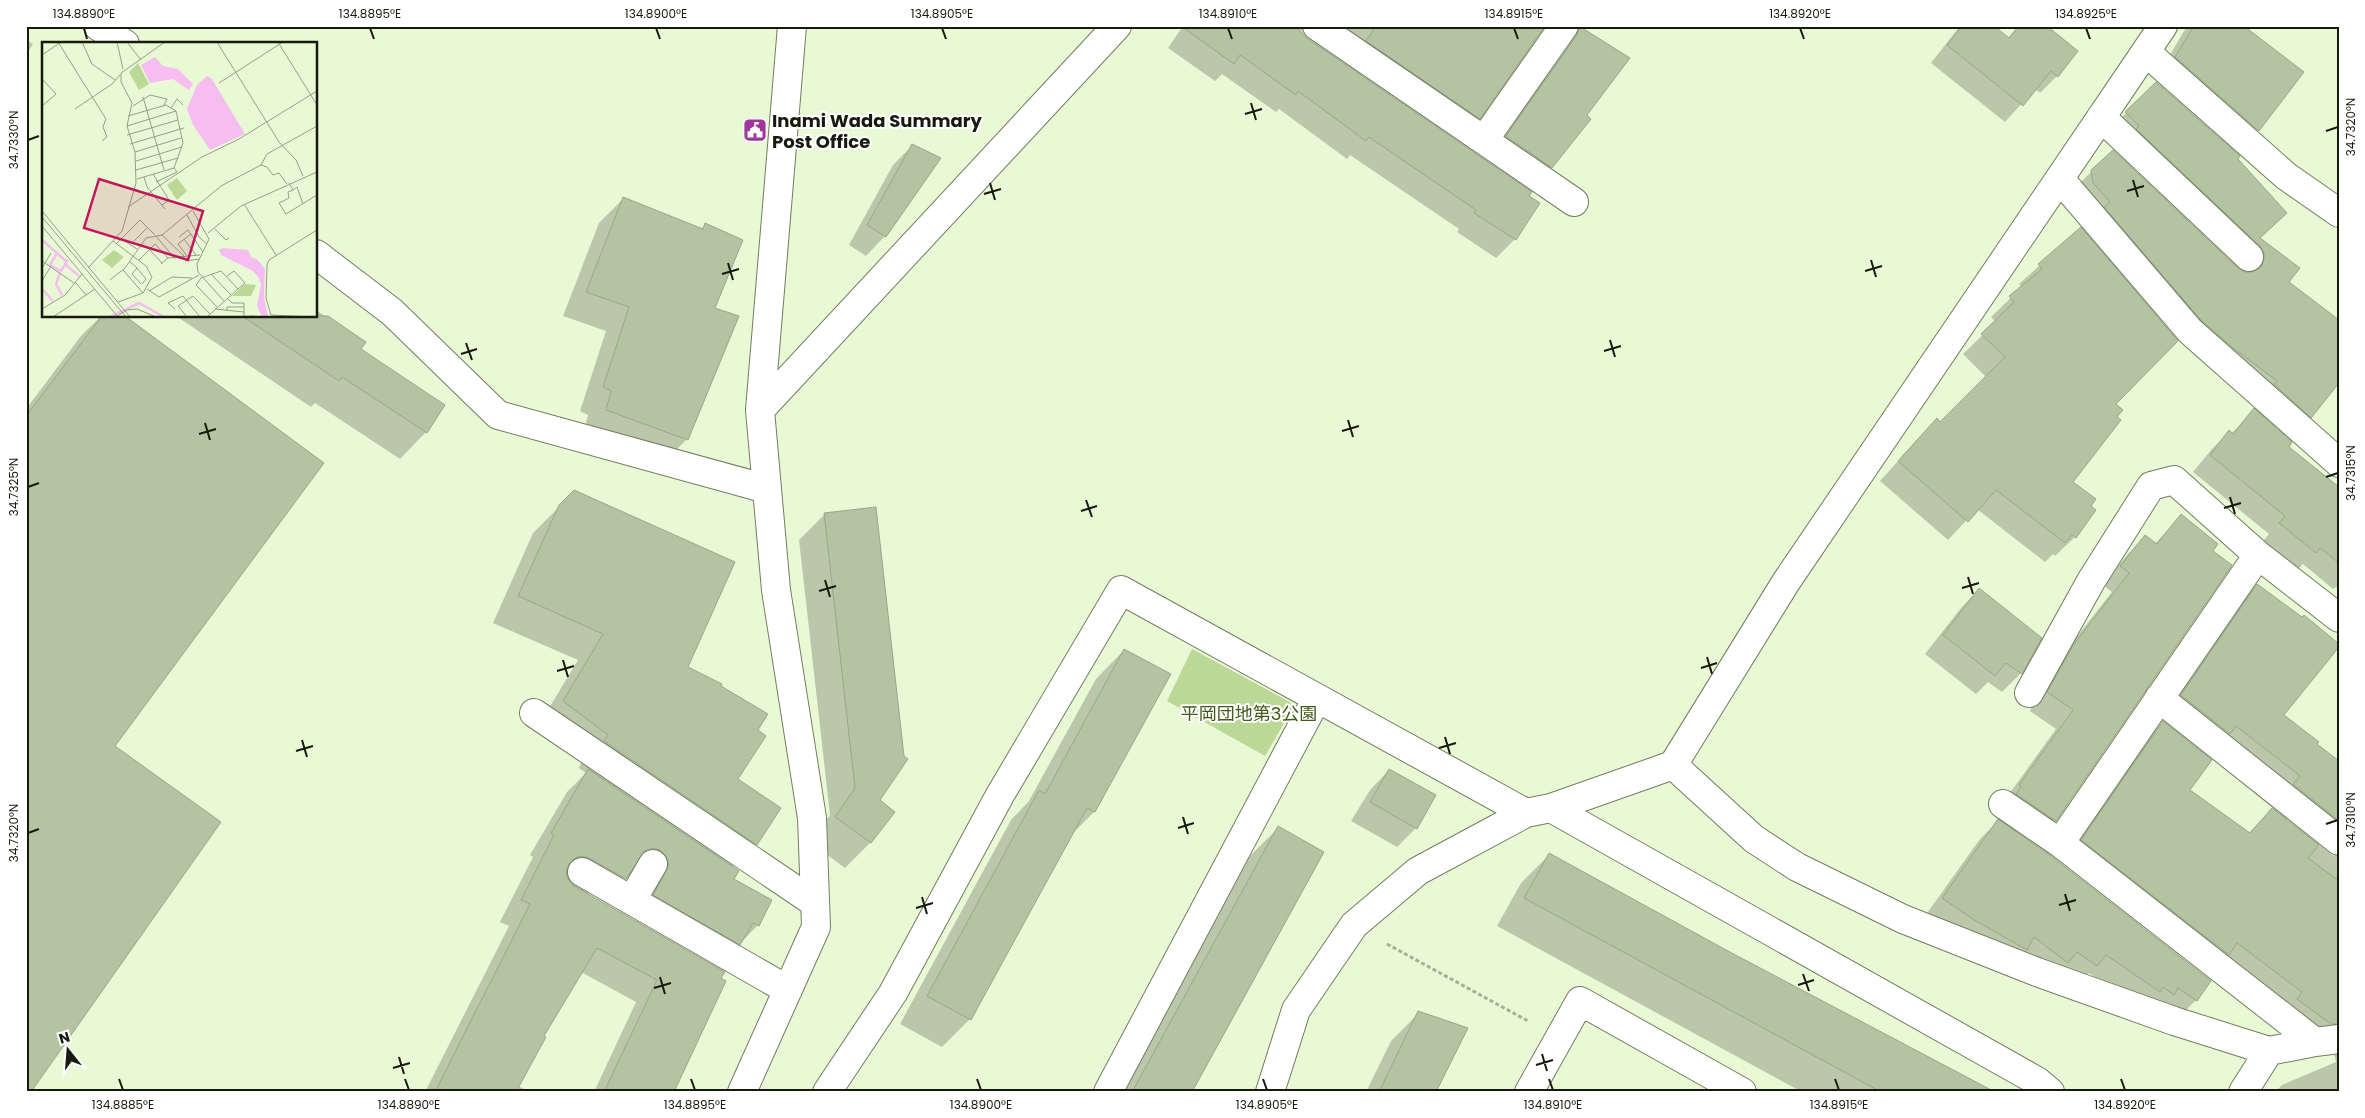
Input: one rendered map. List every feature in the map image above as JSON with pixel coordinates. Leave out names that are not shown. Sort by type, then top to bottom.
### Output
[{"type":"street","points":[[98,26],[123,42]]},
{"type":"street","points":[[742,1092],[816,927],[812,818],[776,590],[760,410],[792,26]]},
{"type":"street","points":[[760,410],[1118,26]]},
{"type":"street","points":[[1317,26],[1574,202]]},
{"type":"street","points":[[1484,140],[1564,26]]},
{"type":"street","points":[[1270,1092],[1296,1010],[1354,925],[1418,871],[1539,810],[1673,765],[1786,582],[2163,26]]},
{"type":"street","points":[[2146,52],[2286,176],[2339,213]]},
{"type":"street","points":[[2101,117],[2249,257]]},
{"type":"street","points":[[2060,178],[2190,331],[2339,463]]},
{"type":"street","points":[[318,256],[392,312],[498,415],[767,489]]},
{"type":"street","points":[[2029,692],[2091,581],[2151,486],[2174,480],[2258,555],[2339,618]]},
{"type":"street","points":[[2060,843],[2258,555]]},
{"type":"street","points":[[831,1091],[893,992],[1000,795],[1121,590],[1317,698],[1539,810],[2037,1081],[2050,1092]]},
{"type":"street","points":[[1108,1092],[1317,698]]},
{"type":"street","points":[[2160,698],[2339,841]]},
{"type":"street","points":[[534,713],[815,903]]},
{"type":"street","points":[[1673,765],[1754,839],[1797,867],[1903,919],[2174,1021],[2269,1051],[2327,1040]]},
{"type":"street","points":[[2003,804],[2060,843],[2327,1040]]},
{"type":"street","points":[[632,900],[653,864]]},
{"type":"street","points":[[582,872],[788,990]]},
{"type":"street","points":[[1529,1092],[1580,1001],[1742,1092]]},
{"type":"street","points":[[2243,1092],[2269,1051]]},
{"type":"path","points":[[1354,925],[1559,1038]]},
{"type":"green space","name":"平岡団地第3公園","points":[[1192,649],[1290,702],[1293,708],[1265,756],[1167,701]]},
{"type":"building","points":[[1181,26],[1294,26],[1308,39],[1532,192],[1529,196],[1540,203],[1516,240],[1474,213],[1476,210],[1369,137],[1366,141],[1298,91],[1296,95],[1240,55],[1234,64]]},
{"type":"building","points":[[1376,26],[1545,26],[1480,119],[1366,41]]},
{"type":"building","points":[[1579,26],[1630,58],[1587,115],[1591,119],[1552,168],[1506,136],[1577,35]]},
{"type":"building","points":[[1962,26],[1994,26],[2009,38],[2019,26],[2047,26],[2078,51],[2058,77],[2051,71],[2023,106],[1947,45]]},
{"type":"building","points":[[2194,26],[2244,26],[2304,72],[2259,131],[2175,57]]},
{"type":"building","points":[[2156,82],[2240,156],[2238,159],[2287,213],[2260,238],[2300,268],[2289,282],[2339,320],[2339,383],[2311,418],[2274,384],[2277,381],[2233,348],[2201,320],[2104,207],[2110,202],[2093,183],[2091,170],[2113,150],[2238,268],[2245,272],[2253,272],[2261,267],[2264,260],[2264,253],[2260,246],[2136,129],[2139,126],[2125,112]]},
{"type":"building","points":[[912,144],[941,158],[886,237],[867,225]]},
{"type":"building","points":[[623,197],[703,229],[705,223],[743,240],[715,308],[739,316],[688,440],[606,410],[611,391],[603,387],[629,307],[586,292]]},
{"type":"building","points":[[2081,227],[2178,341],[2116,404],[2123,410],[2117,417],[2121,420],[2073,482],[2096,499],[2091,506],[2096,510],[2076,538],[2072,535],[2065,543],[1996,490],[1968,522],[1898,461],[1937,418],[1940,422],[2005,357],[1981,334],[2014,302],[2009,296],[2042,269],[2038,264]]},
{"type":"building","points":[[318,316],[328,316],[366,342],[361,349],[445,405],[427,433],[342,377],[339,381],[245,318],[318,318]]},
{"type":"building","points":[[100,318],[128,318],[324,463],[115,746],[221,822],[31,1092],[26,1092],[26,416]]},
{"type":"building","points":[[2254,408],[2292,442],[2289,447],[2339,487],[2339,563],[2320,548],[2316,553],[2279,523],[2285,516],[2210,455],[2229,430],[2233,434]]},
{"type":"building","points":[[574,490],[735,562],[688,667],[722,684],[721,686],[768,714],[758,730],[766,736],[738,779],[781,808],[757,845],[604,741],[608,735],[563,701],[603,634],[518,596],[559,505]]},
{"type":"building","points":[[876,507],[904,756],[908,759],[880,800],[895,812],[871,843],[835,817],[855,788],[824,513]]},
{"type":"building","points":[[2181,514],[2218,544],[2213,551],[2232,565],[2056,821],[2016,794],[2021,787],[2019,785],[2073,710],[2047,692],[2074,644],[2129,573],[2120,566],[2145,535],[2157,544]]},
{"type":"building","points":[[2257,584],[2302,617],[2304,615],[2339,644],[2339,647],[2284,715],[2319,742],[2317,744],[2339,761],[2338,820],[2293,784],[2300,776],[2236,726],[2230,734],[2181,695]]},
{"type":"building","points":[[1979,588],[2042,638],[2022,674],[2006,663],[1995,676],[1943,635]]},
{"type":"building","points":[[1124,649],[1171,674],[1095,812],[1087,808],[971,1020],[927,996],[1039,790],[1045,794]]},
{"type":"building","points":[[2163,721],[2212,760],[2190,790],[2250,833],[2272,808],[2319,845],[2308,858],[2339,881],[2339,1024],[2331,1024],[2297,999],[2302,992],[2237,943],[2229,955],[2081,840]]},
{"type":"building","points":[[588,769],[739,871],[734,879],[772,900],[759,926],[753,923],[740,945],[653,895],[669,865],[666,856],[660,850],[653,848],[645,851],[626,879],[589,858],[581,856],[575,858],[569,864],[566,872],[568,879],[574,886],[725,972],[721,978],[726,981],[674,1092],[604,1092],[657,980],[597,948],[544,1036],[546,1037],[516,1092],[435,1092],[530,904],[521,900],[554,835],[551,833]]},
{"type":"building","points":[[1389,769],[1436,795],[1417,829],[1370,802]]},
{"type":"building","points":[[1998,819],[2051,856],[2211,981],[2197,1001],[2178,988],[2174,995],[2163,987],[2160,992],[2106,955],[2097,966],[2077,952],[2068,963],[2034,937],[2027,950],[1973,919],[1942,898]]},
{"type":"building","points":[[1278,826],[1324,852],[1192,1092],[1132,1092]]},
{"type":"building","points":[[1549,853],[1728,951],[1995,1092],[1881,1092],[1524,898]]},
{"type":"building","points":[[1418,1011],[1468,1028],[1436,1092],[1379,1092]]},
{"type":"place","name":"Inami Wada Summary Post Office","points":[[755,130]]}]
